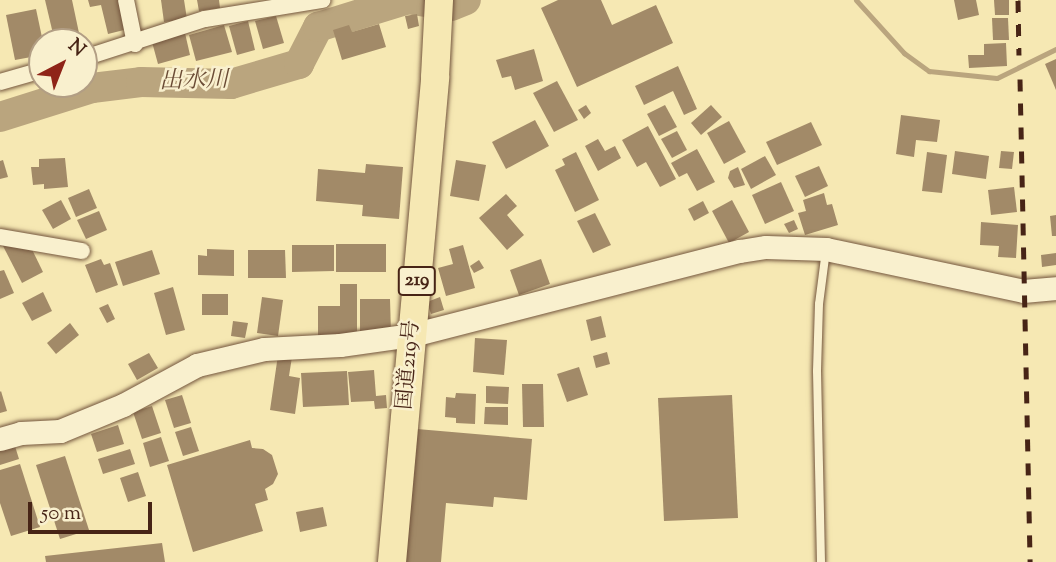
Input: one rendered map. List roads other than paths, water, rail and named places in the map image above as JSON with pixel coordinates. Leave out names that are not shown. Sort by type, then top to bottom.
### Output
[{"type":"highway","name":"国道219号","points":[[392,562],[435,77],[439,0]]},
{"type":"street","points":[[127,0],[135,44]]},
{"type":"street","points":[[98,54],[205,19],[322,0]]},
{"type":"street","points":[[0,82],[28,74]]},
{"type":"street","points":[[0,237],[82,251]]},
{"type":"street","points":[[0,439],[21,433],[60,431],[123,405],[197,365],[264,349],[341,345],[412,335],[715,255],[766,247],[826,249],[1023,291],[1056,288]]},
{"type":"lane","points":[[821,562],[817,371],[819,304],[826,249]]},
{"type":"waterway","name":"出水川","points":[[0,117],[92,88],[141,82],[231,84],[299,64],[318,27],[405,0]]},
{"type":"waterway","name":"出水川","points":[[413,0],[451,6],[466,0]]},
{"type":"waterway","points":[[856,0],[904,53],[929,71],[997,78],[1056,49]]},
{"type":"railway","points":[[1018,0],[1019,55]]},
{"type":"railway","points":[[1020,79],[1030,562]]}]
